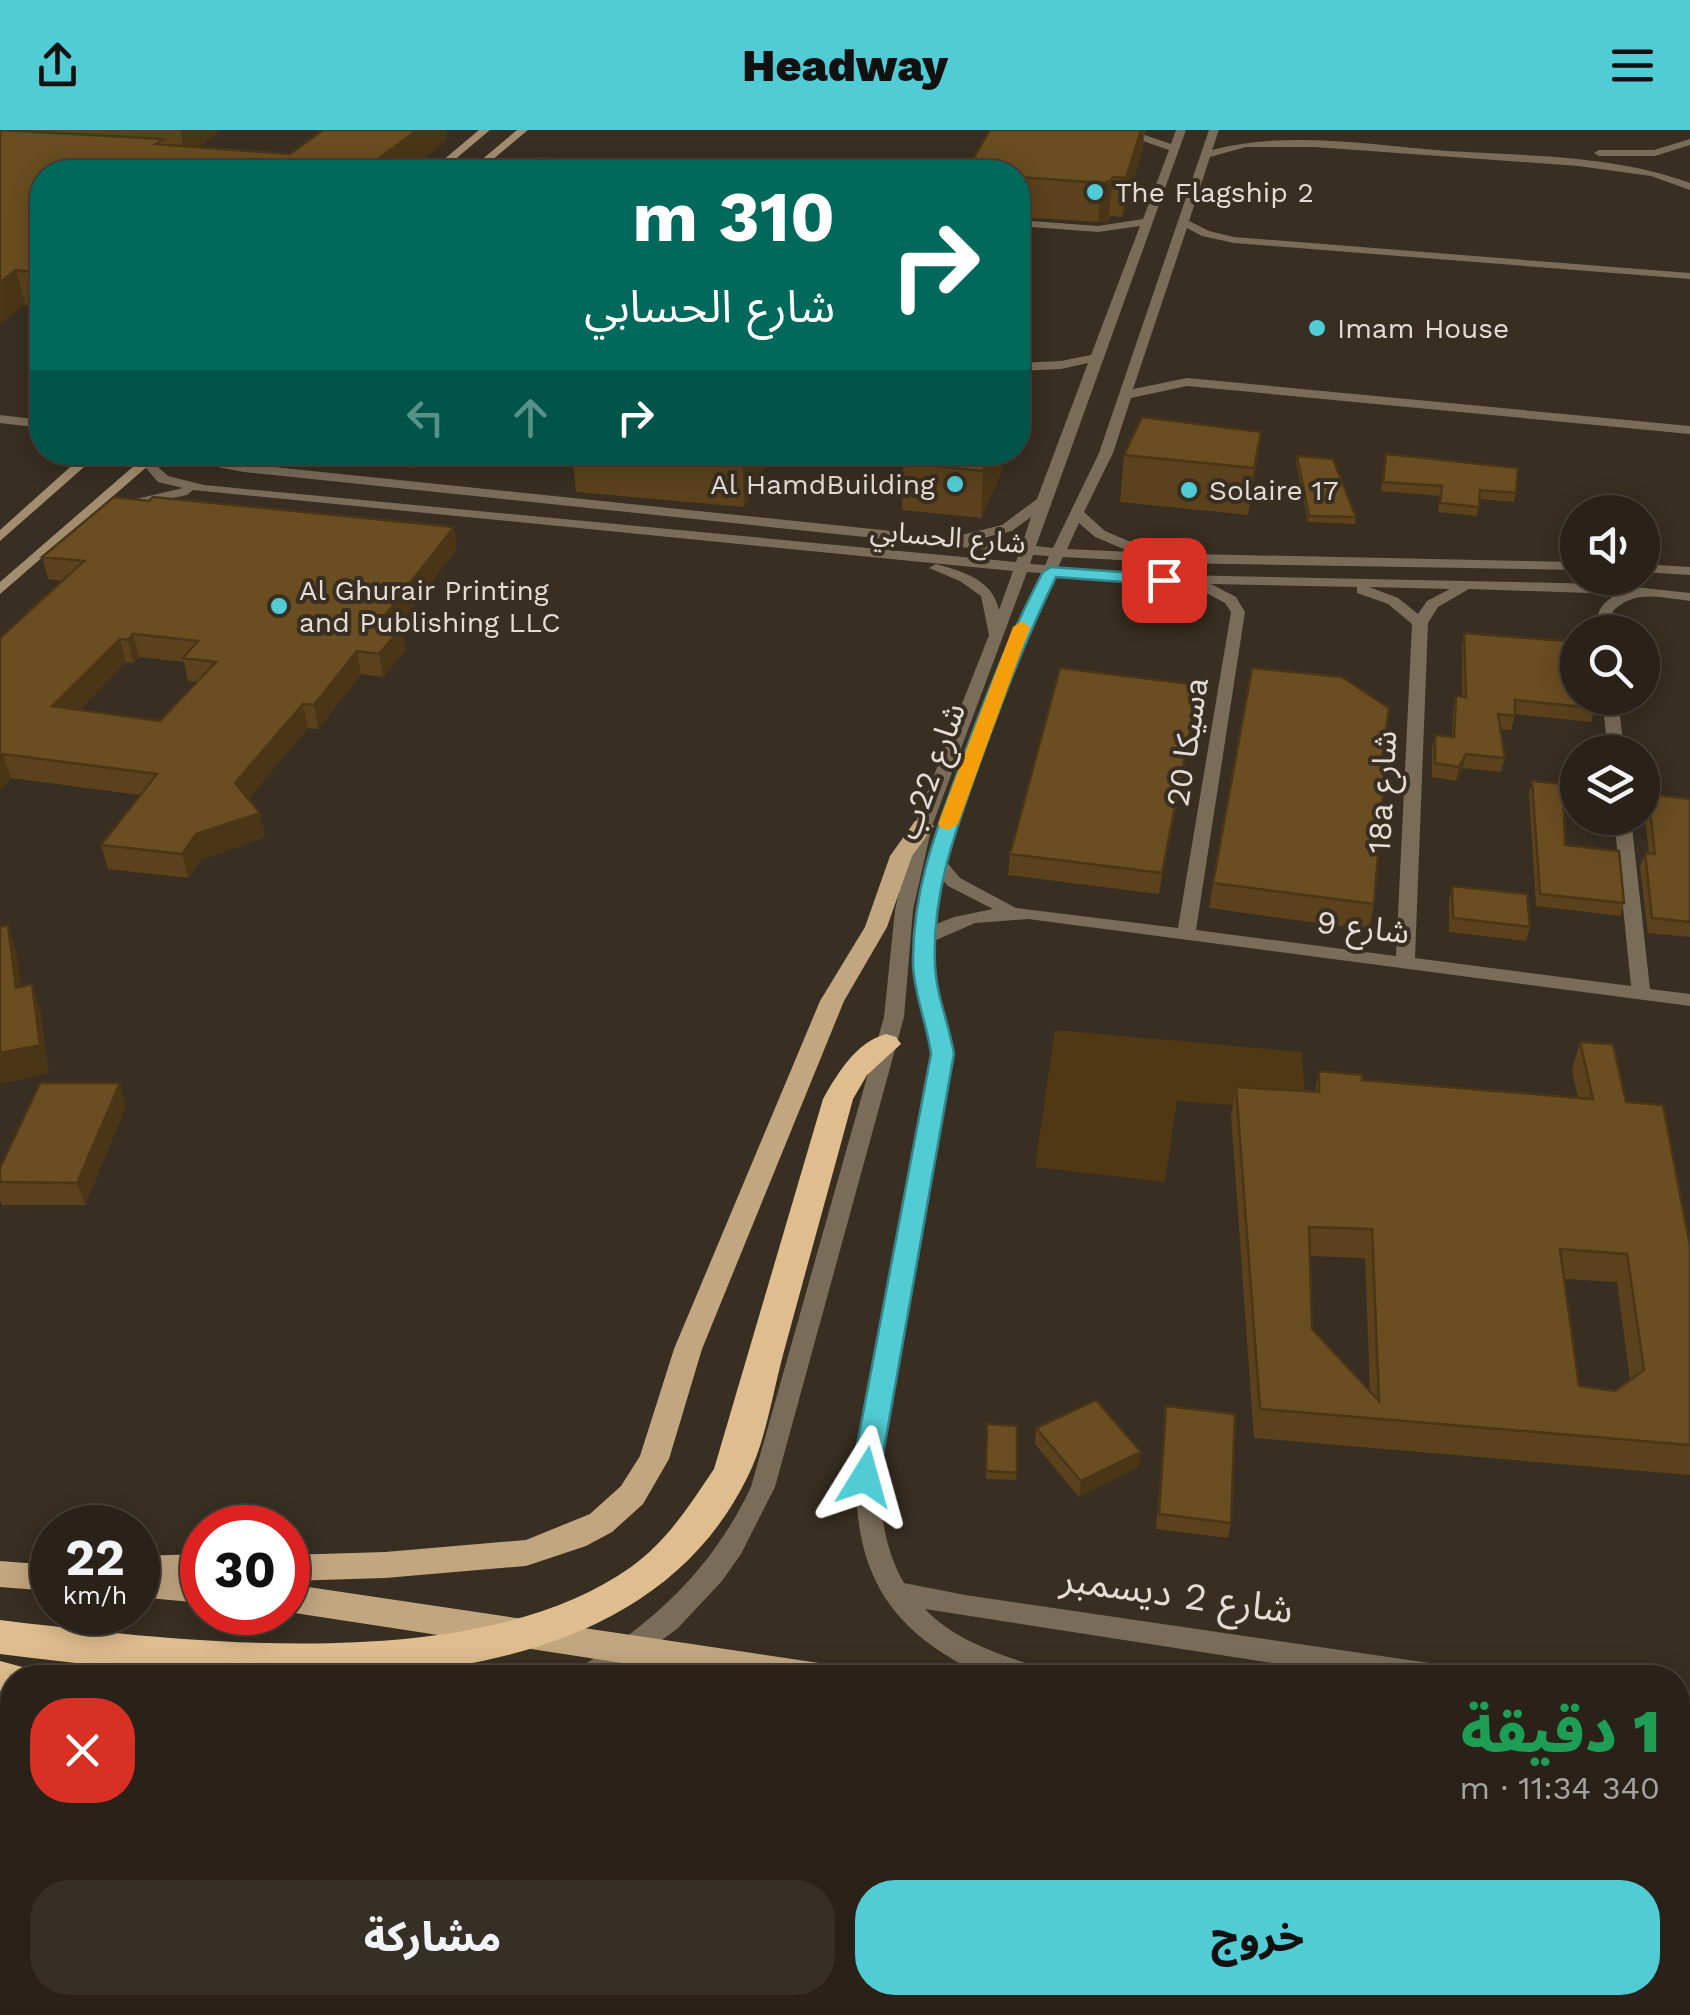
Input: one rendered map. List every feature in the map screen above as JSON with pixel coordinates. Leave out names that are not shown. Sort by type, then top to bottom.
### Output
[{"type":"highway","points":[[0,1637],[159,1654],[330,1659],[430,1655],[497,1645],[550,1629],[610,1600],[671,1555],[696,1529],[731,1474],[838,1100],[856,1068],[886,1044]]},
{"type":"main road","points":[[447,160],[486,130]]},
{"type":"main road","points":[[484,160],[508,136],[523,130]]},
{"type":"main road","points":[[0,536],[80,465]]},
{"type":"main road","points":[[0,590],[143,465]]},
{"type":"main road","points":[[310,1567],[526,1553],[575,1537],[601,1523],[632,1495],[654,1459],[688,1349],[832,1001],[876,927],[902,856],[924,826]]},
{"type":"main road","points":[[0,1574],[30,1576]]},
{"type":"main road","points":[[310,1601],[734,1665]]},
{"type":"street","points":[[1074,130],[1139,136],[1174,150]]},
{"type":"street","points":[[1085,131],[1155,130]]},
{"type":"street","name":"شارع 22ب","points":[[605,1665],[690,1601],[724,1560],[751,1516],[763,1487],[886,1044],[899,990],[904,910],[924,826],[1181,130]]},
{"type":"street","name":"شارع 22ب","points":[[989,1665],[957,1650],[910,1614],[892,1591],[872,1544],[865,1477],[943,1054],[926,992],[925,905],[935,859],[1013,646],[1106,453],[1214,130]]},
{"type":"street","points":[[1255,130],[1247,135],[1578,158],[1644,167],[1658,164],[1647,158],[1578,158]]},
{"type":"street","points":[[1286,130],[1314,138]]},
{"type":"street","points":[[1578,158],[1642,154],[1690,142],[1687,130]]},
{"type":"street","points":[[1266,131],[1314,138]]},
{"type":"street","points":[[1206,154],[1255,143],[1314,138]]},
{"type":"street","points":[[1578,158],[1653,173],[1690,186]]},
{"type":"street","points":[[1030,224],[1098,229],[1149,221]]},
{"type":"street","points":[[1184,222],[1206,234],[1234,240],[1690,276]]},
{"type":"street","points":[[1098,229],[1139,245]]},
{"type":"street","points":[[1174,248],[1234,240]]},
{"type":"street","points":[[1030,367],[1062,366],[1098,357]]},
{"type":"street","points":[[1138,358],[1156,370],[1188,382],[1690,430]]},
{"type":"street","points":[[1030,370],[1058,376],[1084,391]]},
{"type":"street","points":[[1125,395],[1188,382]]},
{"type":"street","points":[[0,416],[30,419]]},
{"type":"street","name":"شارع الحسابي","points":[[156,465],[163,479],[204,489],[1022,568],[1055,562],[1176,559],[1560,566]]},
{"type":"street","name":"شارع الحسابي","points":[[228,465],[1028,550],[1055,562],[1196,582],[1560,587]]},
{"type":"street","name":"شارع الحسابي","points":[[83,517],[131,501],[204,489]]},
{"type":"street","points":[[928,540],[963,538],[1006,528],[1044,500]]},
{"type":"street","points":[[1077,513],[1108,539],[1176,559]]},
{"type":"street","points":[[860,554],[940,568],[976,584],[992,602],[997,634]]},
{"type":"street","points":[[1660,567],[1690,567]]},
{"type":"street","name":"سيكا 20a","points":[[1186,934],[1238,612],[1231,600],[1196,582]]},
{"type":"street","points":[[1342,584],[1393,602],[1420,623],[1432,604],[1469,586]]},
{"type":"street","points":[[1660,588],[1690,594]]},
{"type":"street","name":"شارع الحسابي","points":[[1660,592],[1690,594]]},
{"type":"street","points":[[1603,615],[1606,606],[1628,595]]},
{"type":"street","name":"18a شارع","points":[[1405,963],[1420,623]]},
{"type":"street","points":[[1625,835],[1641,994]]},
{"type":"street","name":"شارع 9","points":[[935,859],[954,882],[969,892],[1028,914]]},
{"type":"street","name":"شارع 9","points":[[924,939],[948,924],[978,916],[1028,914],[1690,1000]]},
{"type":"street","name":"شارع 2 ديسمبر","points":[[892,1591],[966,1606],[1363,1665]]},
{"type":"shaded area","points":[[1055,1030],[1302,1052],[1306,1110],[1177,1101],[1165,1182],[1035,1167]]},
{"type":"building","points":[[0,130],[164,139],[156,144],[290,154],[323,130],[417,130],[377,160],[30,160],[30,272],[16,270],[0,282]]},
{"type":"building","points":[[990,130],[1141,130],[1126,178],[1113,177],[1101,183],[1030,178],[1030,160],[972,160]]},
{"type":"building","points":[[1142,417],[1261,432],[1254,468],[1124,455]]},
{"type":"building","points":[[1386,454],[1518,468],[1516,493],[1480,490],[1479,507],[1440,503],[1442,486],[1383,482]]},
{"type":"building","points":[[1297,456],[1333,459],[1356,517],[1309,516]]},
{"type":"building","points":[[923,465],[986,465],[983,471]]},
{"type":"building","points":[[114,497],[149,501],[153,497],[454,527],[378,624],[402,627],[379,654],[357,651],[314,705],[303,704],[235,783],[260,813],[196,834],[182,854],[101,845],[157,774],[3,754],[0,757],[0,638],[84,561],[42,557]],"holes":[[[133,634],[198,641],[183,658],[216,662],[160,721],[52,706],[120,639],[128,640]]]},
{"type":"building","points":[[1464,633],[1560,641],[1560,704],[1515,700],[1515,716],[1498,714],[1505,758],[1466,754],[1459,767],[1435,763],[1435,735],[1454,737],[1456,696],[1466,697]]},
{"type":"building","points":[[1060,668],[1199,685],[1162,873],[1010,854]]},
{"type":"building","points":[[1252,668],[1342,677],[1389,708],[1381,769],[1385,769],[1374,904],[1213,883]]},
{"type":"building","points":[[1532,781],[1560,784],[1560,835],[1565,835],[1565,845],[1619,851],[1624,903],[1540,894]]},
{"type":"building","points":[[1660,795],[1690,799],[1690,922],[1652,918],[1645,853],[1655,854],[1653,835],[1660,835]]},
{"type":"building","points":[[1452,886],[1527,894],[1530,927],[1453,918]]},
{"type":"building","points":[[8,925],[16,988],[32,984],[40,1045],[0,1053],[0,927]]},
{"type":"building","points":[[1580,1042],[1613,1044],[1626,1102],[1663,1105],[1690,1246],[1690,1445],[1260,1409],[1236,1087],[1319,1092],[1319,1071],[1362,1075],[1362,1080],[1593,1099]],"holes":[[[1309,1227],[1372,1229],[1379,1401],[1312,1329]],[[1560,1249],[1627,1254],[1644,1370],[1615,1391],[1579,1386]]]},
{"type":"building","points":[[40,1083],[120,1083],[77,1183],[0,1182],[0,1168]]},
{"type":"building","points":[[1096,1400],[1141,1452],[1081,1481],[1036,1428]]},
{"type":"building","points":[[1166,1406],[1235,1414],[1231,1523],[1159,1514]]},
{"type":"building","points":[[987,1424],[1017,1426],[1017,1473],[986,1471]]},
{"type":"slow traffic","points":[[948,824],[1022,627]]},
{"type":"place","name":"The Flagship 2","points":[[1095,192]]},
{"type":"place","name":"Imam House","points":[[1317,328]]},
{"type":"place","name":"Al HamdBuilding","points":[[955,484]]},
{"type":"place","name":"Solaire 17","points":[[1189,490]]},
{"type":"place","name":"Al Ghurair Printing and Publishing LLC","points":[[279,606]]},
{"type":"route","points":[[865,1477],[943,1054],[926,992],[924,966],[925,905],[935,859],[1013,646],[1051,572],[1164,580]]}]
